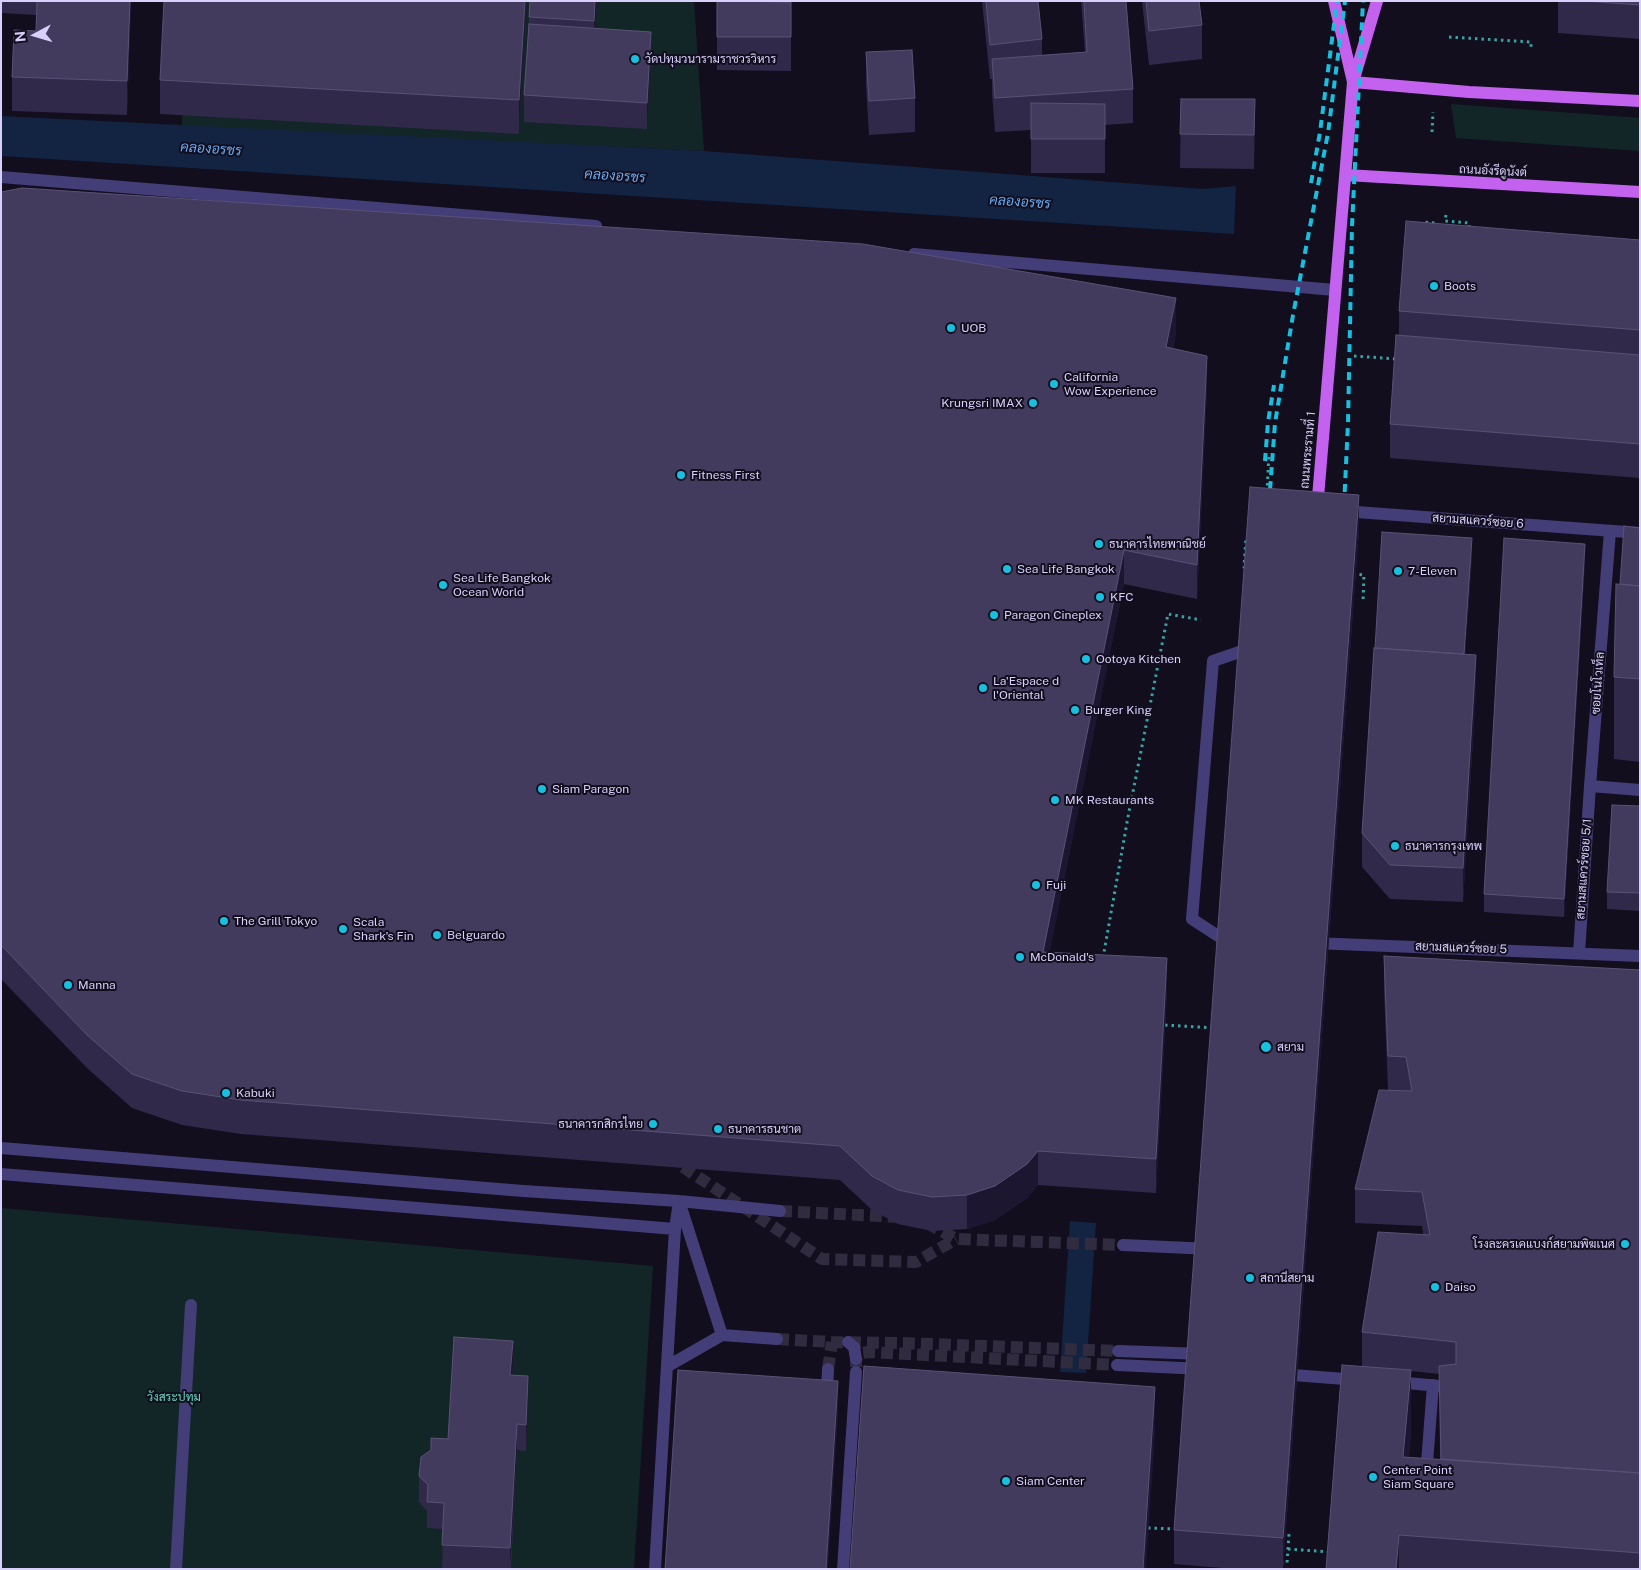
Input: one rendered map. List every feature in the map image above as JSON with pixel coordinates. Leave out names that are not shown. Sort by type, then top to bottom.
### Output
[{"type":"main road","name":"ถนนพระรามที่ 1","points":[[1334,1],[1353,82]]},
{"type":"main road","name":"ถนนพระรามที่ 1","points":[[1317,514],[1353,82],[1377,1]]},
{"type":"main road","points":[[1353,82],[1469,92],[1640,101]]},
{"type":"main road","name":"ถนนอังรีดูนังต์","points":[[1346,175],[1640,192]]},
{"type":"street","points":[[1,177],[169,190],[454,219],[609,228]]},
{"type":"street","points":[[168,207],[169,190]]},
{"type":"street","points":[[902,253],[1335,290]]},
{"type":"street","name":"สยามสแควร์ซอย 6","points":[[1317,514],[1640,533]]},
{"type":"street","name":"ซอยโนโวเท็ล","points":[[1590,786],[1610,530]]},
{"type":"street","points":[[1240,950],[1192,919],[1212,671],[1213,661],[1265,644]]},
{"type":"street","points":[[1590,786],[1640,790]]},
{"type":"street","name":"สยามสแควร์ซอย 5/1","points":[[1579,952],[1590,786]]},
{"type":"street","name":"สยามสแควร์ซอย 5","points":[[1302,942],[1640,956]]},
{"type":"street","points":[[1,1148],[523,1191],[679,1201],[780,1211]]},
{"type":"street","points":[[1,1174],[675,1229]]},
{"type":"street","points":[[655,1569],[675,1229],[679,1201]]},
{"type":"street","points":[[679,1201],[722,1335]]},
{"type":"street","points":[[1123,1245],[1220,1250]]},
{"type":"street","points":[[176,1569],[191,1305]]},
{"type":"street","points":[[668,1366],[722,1335],[778,1339]]},
{"type":"street","points":[[842,1569],[856,1366],[854,1347],[848,1342]]},
{"type":"street","points":[[1118,1351],[1212,1354]]},
{"type":"street","points":[[1117,1365],[1220,1370]]},
{"type":"street","points":[[826,1406],[828,1370]]},
{"type":"street","points":[[1266,1373],[1368,1380]]},
{"type":"street","points":[[1386,1382],[1449,1387]]},
{"type":"street","points":[[1425,1490],[1433,1385]]},
{"type":"path","points":[[1449,37],[1531,42],[1531,50]]},
{"type":"path","points":[[1432,132],[1433,103]]},
{"type":"path","points":[[1446,215],[1445,221],[1469,223],[1468,233]]},
{"type":"path","points":[[1421,230],[1422,222],[1436,223]]},
{"type":"path","points":[[1330,354],[1401,360]]},
{"type":"path","points":[[1266,492],[1269,452]]},
{"type":"path","points":[[1254,568],[1244,567],[1244,559],[1246,538],[1256,538]]},
{"type":"path","points":[[1349,574],[1364,575],[1363,601]]},
{"type":"path","points":[[1103,960],[1128,817],[1168,614],[1201,620]]},
{"type":"path","points":[[1165,1025],[1222,1028]]},
{"type":"path","points":[[1148,1528],[1186,1530]]},
{"type":"path","points":[[1277,1562],[1287,1563],[1290,1534],[1279,1534]]},
{"type":"path","points":[[1288,1549],[1333,1552]]},
{"type":"green space","points":[[181,1],[694,1],[704,151],[182,127]]},
{"type":"green space","points":[[1451,104],[1640,118],[1640,151],[1456,138]]},
{"type":"green space","name":"วังสระปทุม","points":[[1,1208],[653,1266],[634,1569],[1,1569]]},
{"type":"water","name":"คลองอรชร","points":[[1,116],[704,151],[1203,189],[1236,186],[1234,234],[1,156]]},
{"type":"water","points":[[1070,1221],[1096,1223],[1086,1373],[1060,1372]]},
{"type":"building","points":[[37,1],[130,1],[127,81],[12,77],[14,30],[36,31]]},
{"type":"building","points":[[164,1],[525,1],[519,100],[160,80]]},
{"type":"building","points":[[530,1],[595,1],[594,21],[529,17]]},
{"type":"building","points":[[717,1],[791,2],[791,37],[717,37]]},
{"type":"building","points":[[986,1],[1038,1],[1042,39],[990,45]]},
{"type":"building","points":[[1084,1],[1126,1],[1133,89],[995,98],[992,59],[1087,52]]},
{"type":"building","points":[[1146,1],[1199,1],[1202,25],[1149,31]]},
{"type":"building","points":[[1585,1],[1640,1],[1640,5]]},
{"type":"building","points":[[529,24],[651,32],[647,103],[524,95]]},
{"type":"building","points":[[912,50],[915,98],[869,101],[866,52]]},
{"type":"building","points":[[1181,99],[1255,99],[1254,135],[1180,134]]},
{"type":"building","points":[[1031,103],[1105,104],[1105,139],[1031,139]]},
{"type":"building","name":"Siam Paragon","points":[[22,188],[863,244],[1176,298],[1166,347],[1207,356],[1197,565],[1124,550],[1043,952],[1167,958],[1156,1159],[1038,1151],[1027,1164],[995,1186],[967,1195],[932,1197],[898,1190],[872,1176],[840,1146],[241,1100],[182,1091],[132,1074],[87,1035],[1,945],[1,192]]},
{"type":"building","points":[[1406,221],[1640,240],[1640,330],[1399,311]]},
{"type":"building","points":[[1396,335],[1640,355],[1640,444],[1390,424]]},
{"type":"building","name":"สถานีสยาม","points":[[1250,487],[1359,495],[1283,1538],[1174,1530]]},
{"type":"building","points":[[1624,526],[1640,528],[1640,586],[1620,584]]},
{"type":"building","points":[[1382,532],[1472,538],[1464,654],[1375,648]]},
{"type":"building","points":[[1504,538],[1585,544],[1564,899],[1484,894]]},
{"type":"building","points":[[1616,584],[1640,586],[1640,679],[1614,677]]},
{"type":"building","points":[[1374,648],[1476,655],[1463,868],[1390,865],[1362,833]]},
{"type":"building","points":[[1612,805],[1640,806],[1640,893],[1607,892]]},
{"type":"building","points":[[1384,956],[1640,970],[1640,1473],[1441,1459],[1439,1366],[1456,1364],[1456,1342],[1362,1332],[1378,1232],[1430,1235],[1422,1192],[1355,1189],[1379,1090],[1412,1091],[1406,1057],[1388,1056]]},
{"type":"building","points":[[454,1337],[513,1341],[510,1375],[528,1376],[526,1425],[517,1424],[510,1548],[442,1545],[444,1503],[427,1502],[428,1485],[419,1476],[421,1457],[431,1450],[431,1438],[448,1439]]},
{"type":"building","points":[[1342,1365],[1411,1370],[1403,1457],[1640,1473],[1640,1553],[1399,1535],[1396,1569],[1326,1569]]},
{"type":"building","name":"Siam Center","points":[[864,1366],[1155,1387],[1143,1569],[850,1569]]},
{"type":"building","points":[[678,1370],[838,1381],[826,1569],[665,1569]]},
{"type":"tunnel","points":[[683,1167],[822,1259],[916,1262],[956,1239]]},
{"type":"tunnel","points":[[780,1211],[899,1217]]},
{"type":"tunnel","points":[[927,1223],[956,1239],[1123,1245]]},
{"type":"tunnel","points":[[777,1339],[1118,1351]]},
{"type":"tunnel","points":[[828,1369],[832,1342]]},
{"type":"tunnel","points":[[856,1367],[856,1359],[861,1353],[869,1352],[1117,1365]]},
{"type":"railway","points":[[1311,183],[1320,132],[1337,1]]},
{"type":"railway","points":[[1269,503],[1275,423],[1293,315],[1328,133],[1345,1]]},
{"type":"railway","points":[[1344,506],[1348,423],[1352,226],[1363,1]]},
{"type":"railway","points":[[1265,461],[1268,422],[1274,385]]},
{"type":"place","name":"วัดปทุมวนารามราชวรวิหาร","points":[[635,59]]},
{"type":"place","name":"Boots","points":[[1434,286]]},
{"type":"place","name":"UOB","points":[[951,328]]},
{"type":"place","name":"California Wow Experience","points":[[1054,384]]},
{"type":"place","name":"Krungsri IMAX","points":[[1033,403]]},
{"type":"place","name":"Fitness First","points":[[681,475]]},
{"type":"place","name":"ธนาคารไทยพาณิชย์","points":[[1099,544]]},
{"type":"place","name":"Sea Life Bangkok","points":[[1007,569]]},
{"type":"place","name":"7-Eleven","points":[[1398,571]]},
{"type":"place","name":"Sea Life Bangkok Ocean World","points":[[443,585]]},
{"type":"place","name":"KFC","points":[[1100,597]]},
{"type":"place","name":"Paragon Cineplex","points":[[994,615]]},
{"type":"place","name":"Ootoya Kitchen","points":[[1086,659]]},
{"type":"place","name":"La'Espace d l'Oriental","points":[[983,688]]},
{"type":"place","name":"Burger King","points":[[1075,710]]},
{"type":"place","name":"Siam Paragon","points":[[542,789]]},
{"type":"place","name":"MK Restaurants","points":[[1055,800]]},
{"type":"place","name":"ธนาคารกรุงเทพ","points":[[1395,846]]},
{"type":"place","name":"Fuji","points":[[1036,885]]},
{"type":"place","name":"The Grill Tokyo","points":[[224,921]]},
{"type":"place","name":"Scala Shark's Fin","points":[[343,929]]},
{"type":"place","name":"Belguardo","points":[[437,935]]},
{"type":"place","name":"McDonald's","points":[[1020,957]]},
{"type":"place","name":"Manna","points":[[68,985]]},
{"type":"place","name":"สยาม","points":[[1266,1047]]},
{"type":"place","name":"Kabuki","points":[[226,1093]]},
{"type":"place","name":"ธนาคารกสิกรไทย","points":[[653,1124]]},
{"type":"place","name":"ธนาคารธนชาต","points":[[718,1129]]},
{"type":"place","name":"โรงละครเคแบงก์สยามพิฆเนศ","points":[[1625,1244]]},
{"type":"place","name":"สถานีสยาม","points":[[1250,1278]]},
{"type":"place","name":"Daiso","points":[[1435,1287]]},
{"type":"place","name":"Center Point Siam Square","points":[[1373,1477]]},
{"type":"place","name":"Siam Center","points":[[1006,1481]]}]
